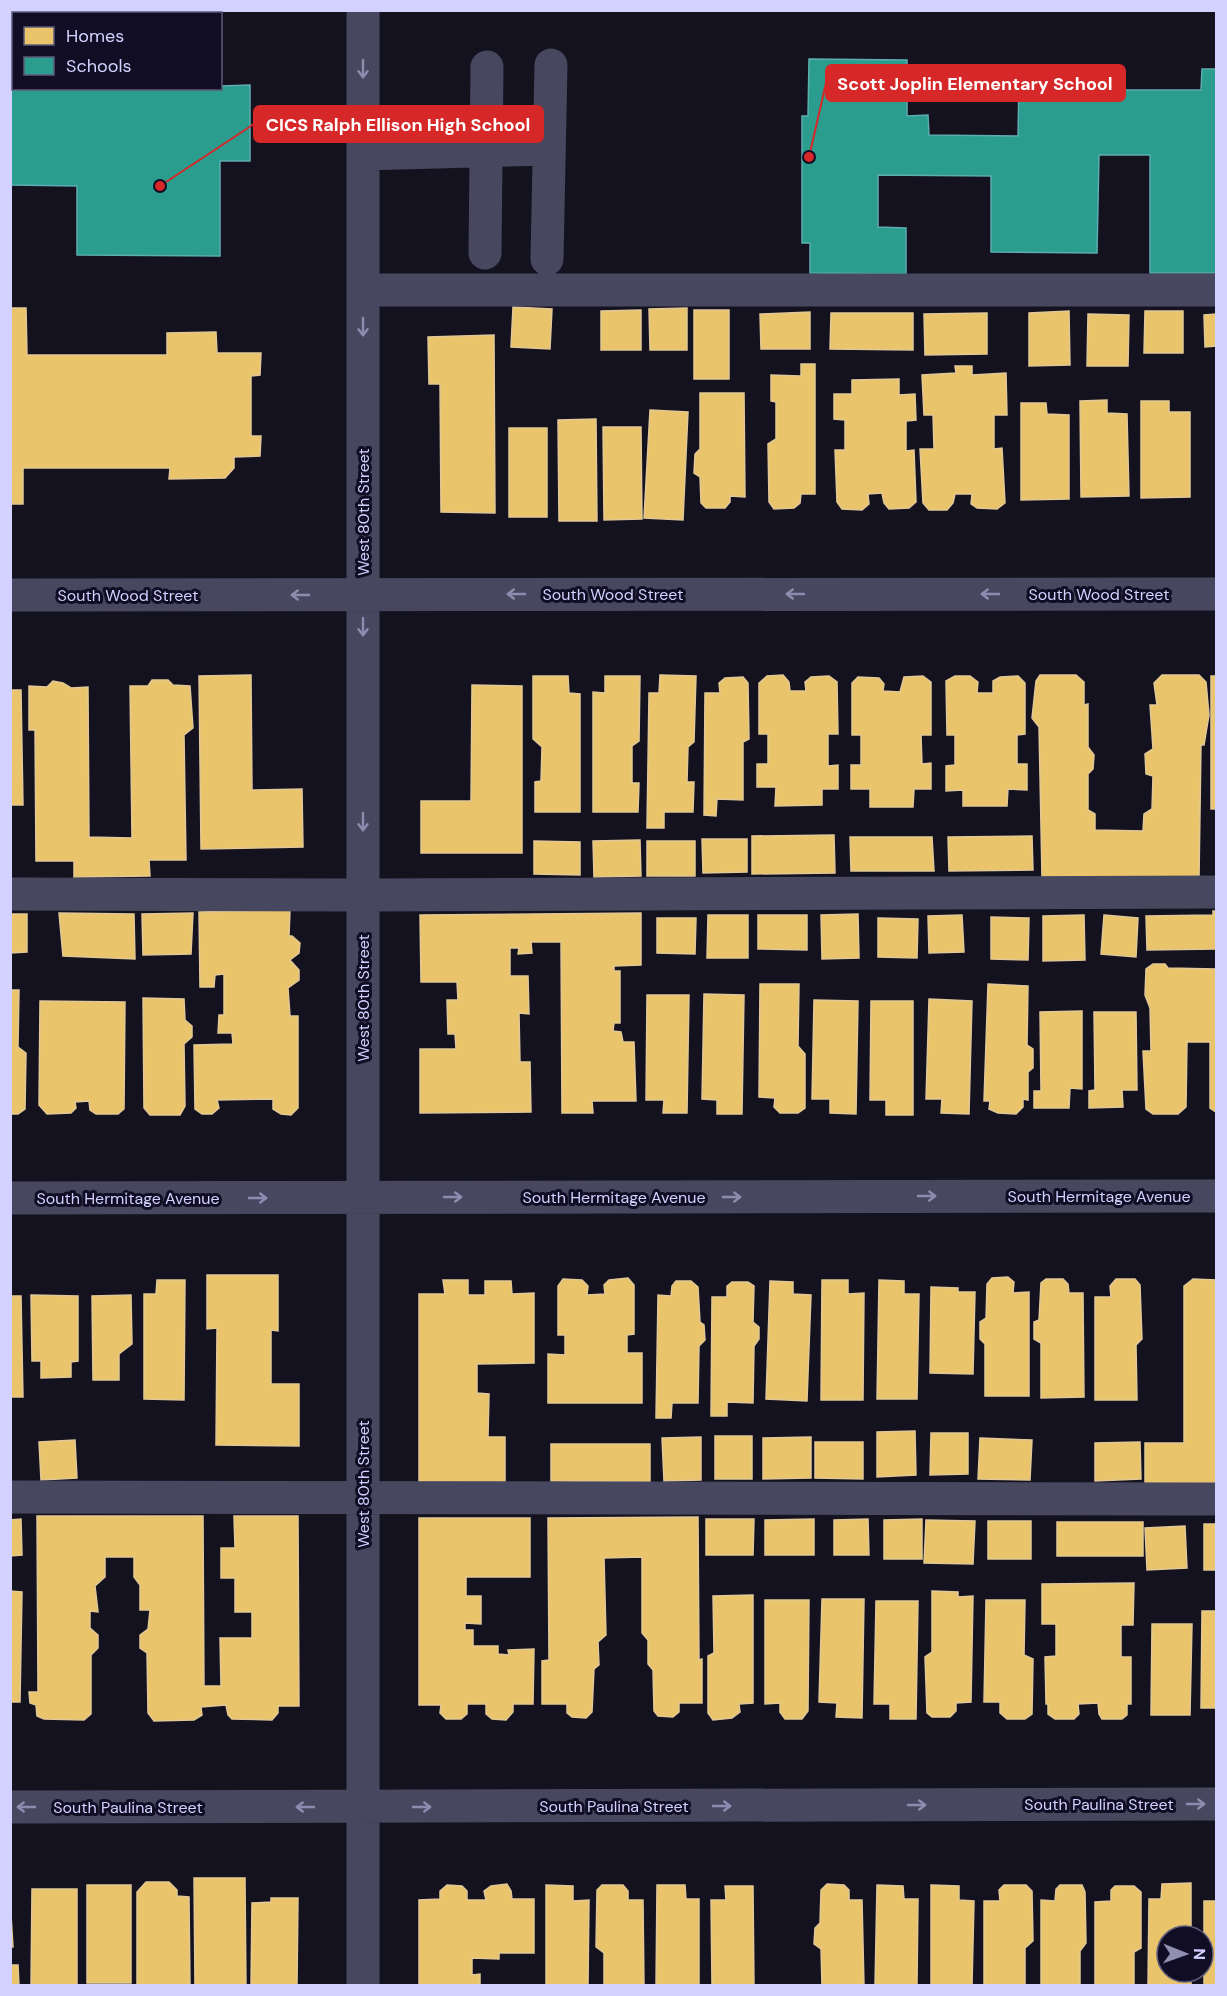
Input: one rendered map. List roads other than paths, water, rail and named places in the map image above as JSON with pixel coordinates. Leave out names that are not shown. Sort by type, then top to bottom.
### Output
[{"type":"street","name":"West 80th Street","points":[[363,10],[363,1986]]},
{"type":"street","points":[[547,259],[550,65]]},
{"type":"street","points":[[485,253],[488,150],[487,67]]},
{"type":"street","points":[[363,154],[548,149]]},
{"type":"street","points":[[363,290],[1216,290]]},
{"type":"street","name":"South Wood Street","points":[[10,595],[1216,594]]},
{"type":"street","points":[[10,894],[1216,892]]},
{"type":"street","name":"South Hermitage Avenue","points":[[10,1198],[1216,1196]]},
{"type":"street","points":[[10,1497],[1216,1499]]},
{"type":"street","name":"South Paulina Street","points":[[10,1807],[1216,1804]]},
{"type":"place","name":"Scott Joplin Elementary School","points":[[809,157]]},
{"type":"place","name":"CICS Ralph Ellison High School","points":[[160,186]]}]
